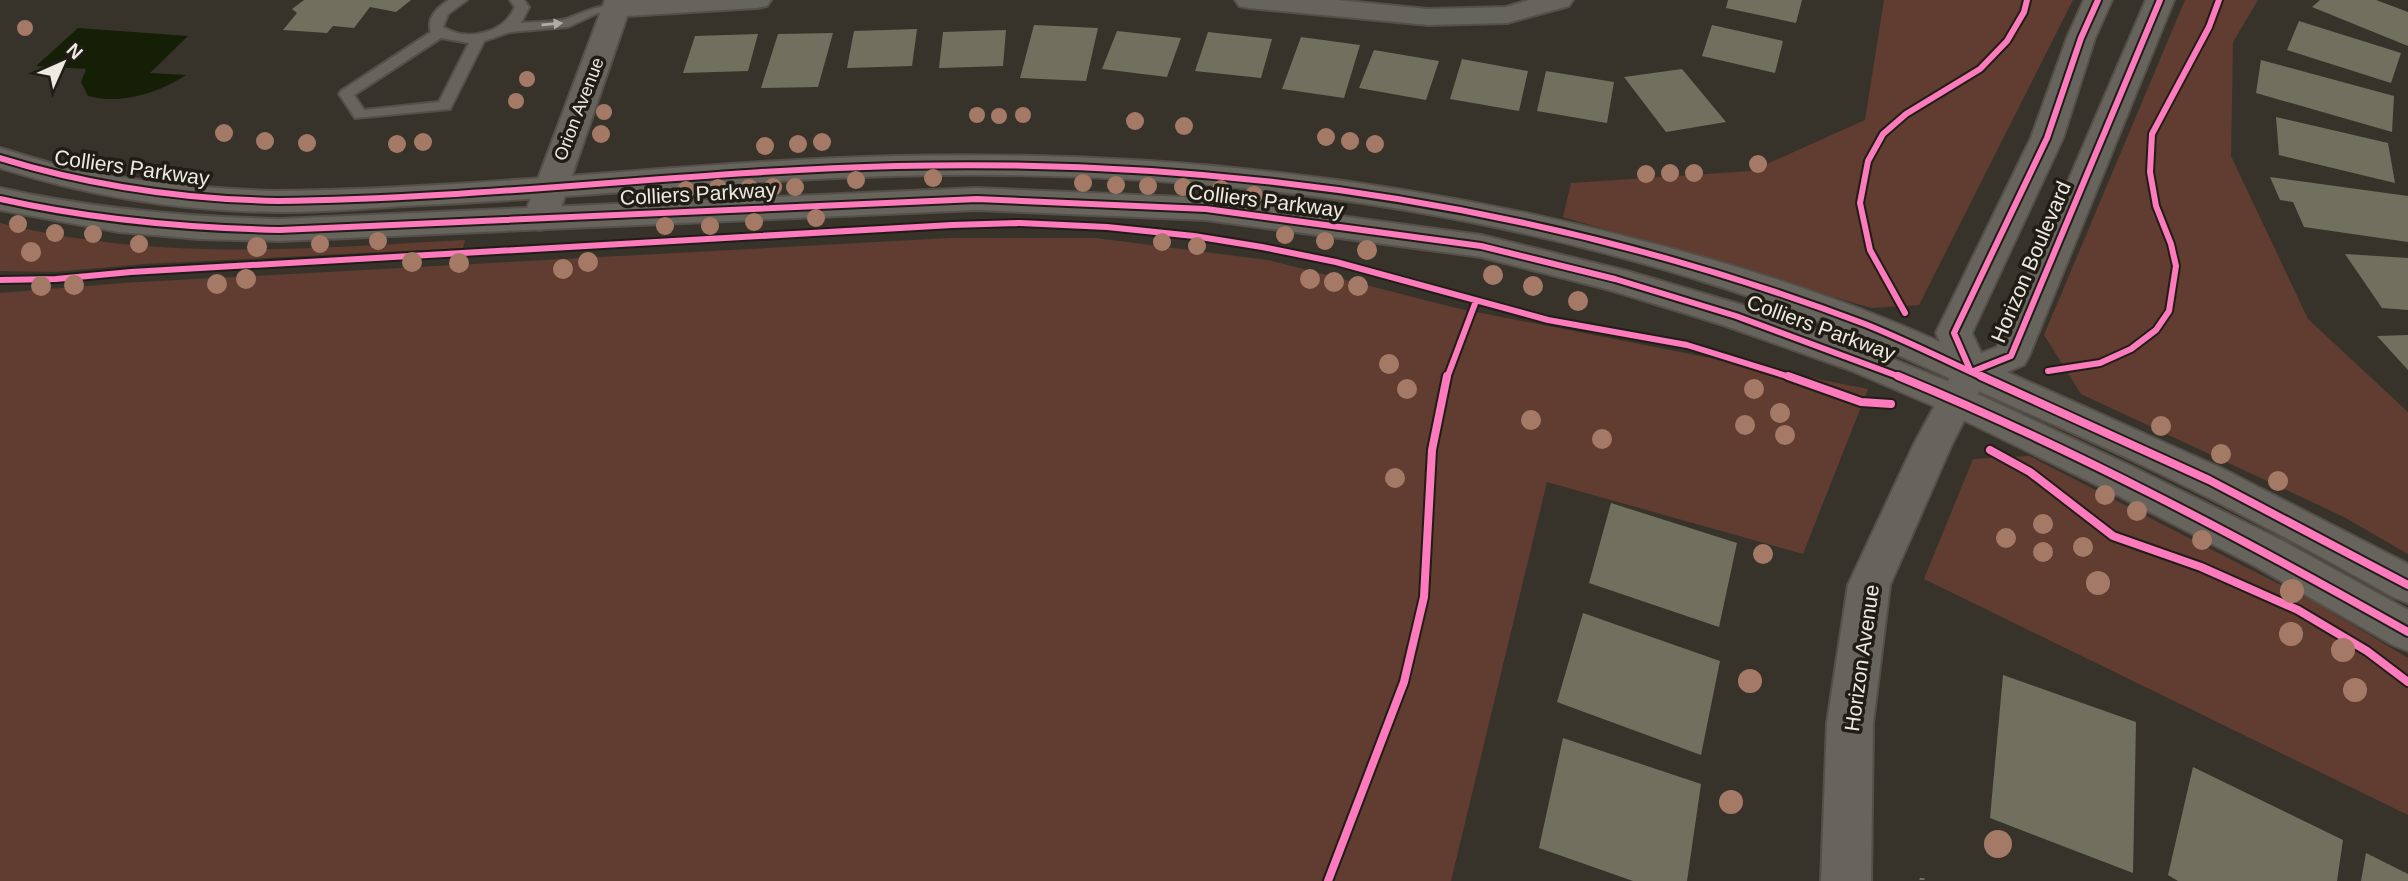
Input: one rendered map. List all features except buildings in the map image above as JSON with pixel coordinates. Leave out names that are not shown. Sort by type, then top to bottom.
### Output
[{"type":"street","points":[[610,6],[757,0]]},
{"type":"street","points":[[1249,0],[1428,17],[1507,15],[1559,0]]},
{"type":"street","name":"Horizon Boulevard","points":[[2098,0],[2081,38],[2047,138],[1954,333],[1963,386],[2011,356],[2160,0]]},
{"type":"street","name":"Orion Avenue","points":[[545,203],[610,6]]},
{"type":"street","name":"Colliers Parkway","points":[[0,158],[45,173],[99,184],[178,195],[264,201],[545,203],[977,199],[1206,209],[1481,246],[1615,279],[1736,316],[1863,360],[2065,413],[2262,506],[2408,585]]},
{"type":"street","name":"Colliers Parkway","points":[[0,199],[39,209],[132,224],[221,230],[320,230],[545,203]]},
{"type":"street","name":"Colliers Parkway","points":[[1963,386],[2408,632]]},
{"type":"street","name":"Horizon Avenue","points":[[1846,881],[1850,723],[1869,585],[1963,386]]},
{"type":"lane","points":[[460,0],[439,14],[435,22],[440,32],[452,38],[479,37],[506,28],[568,23],[610,6]]},
{"type":"lane","points":[[517,0],[534,0]]},
{"type":"lane","points":[[506,28],[520,14],[522,7],[517,0]]},
{"type":"lane","points":[[580,0],[610,6]]},
{"type":"lane","points":[[440,32],[346,94],[360,115],[445,106],[479,37]]},
{"type":"shaded area","points":[[1884,0],[2073,0],[1919,305],[1871,308],[1563,217],[1571,183],[1751,171],[1865,120]]},
{"type":"shaded area","points":[[2185,0],[2258,0],[2233,42],[2231,156],[2308,319],[2408,412],[2408,554],[2344,517],[2081,394],[2044,335]]},
{"type":"shaded area","points":[[78,28],[188,36],[150,73],[186,75],[139,96],[113,99],[88,96],[81,82],[86,69],[36,66]]},
{"type":"shaded area","points":[[0,223],[59,235],[175,248],[289,249],[465,240],[463,248],[145,264],[54,272],[0,271]]},
{"type":"shaded area","points":[[951,238],[1095,238],[1268,260],[1456,308],[1868,389],[1803,554],[1547,482],[1451,881],[0,881],[0,293],[123,283]]},
{"type":"shaded area","points":[[2029,456],[2316,603],[2408,658],[2408,815],[1924,579],[1973,459]]},
{"type":"cycle path","points":[[1905,313],[1870,250],[1860,203],[1868,161],[1883,134],[1906,114],[1980,69],[2007,41],[2024,12],[2027,0]]},
{"type":"cycle path","points":[[1971,372],[1954,333],[2047,138],[2081,38],[2098,0]]},
{"type":"cycle path","points":[[1971,372],[2011,356],[2160,0]]},
{"type":"cycle path","points":[[2048,371],[2100,363],[2131,349],[2156,330],[2169,311],[2176,266],[2171,244],[2156,206],[2150,172],[2152,134],[2209,27],[2219,0]]},
{"type":"cycle path","points":[[0,158],[95,183],[193,197],[258,201],[315,201],[470,192],[774,171],[951,165],[1061,166],[1224,175],[1333,188],[1469,211],[1536,225],[1670,260],[1736,279],[1866,325],[2158,455],[2259,505],[2408,585]]},
{"type":"cycle path","points":[[0,199],[119,221],[199,228],[280,230],[977,199],[1206,209],[1481,246],[1615,279],[1736,316],[1863,361],[1956,400],[2119,478],[2268,553],[2408,632]]},
{"type":"cycle path","points":[[0,280],[56,279],[131,272],[952,225],[1020,223],[1107,227],[1194,236],[1336,262],[1548,320],[1687,345],[1769,369],[1861,402],[1891,404]]},
{"type":"cycle path","points":[[1328,881],[1404,682],[1424,597],[1432,450],[1440,405],[1450,363],[1476,301]]},
{"type":"cycle path","points":[[1990,450],[2030,472],[2113,536],[2201,567],[2298,610],[2367,651],[2408,682]]}]
